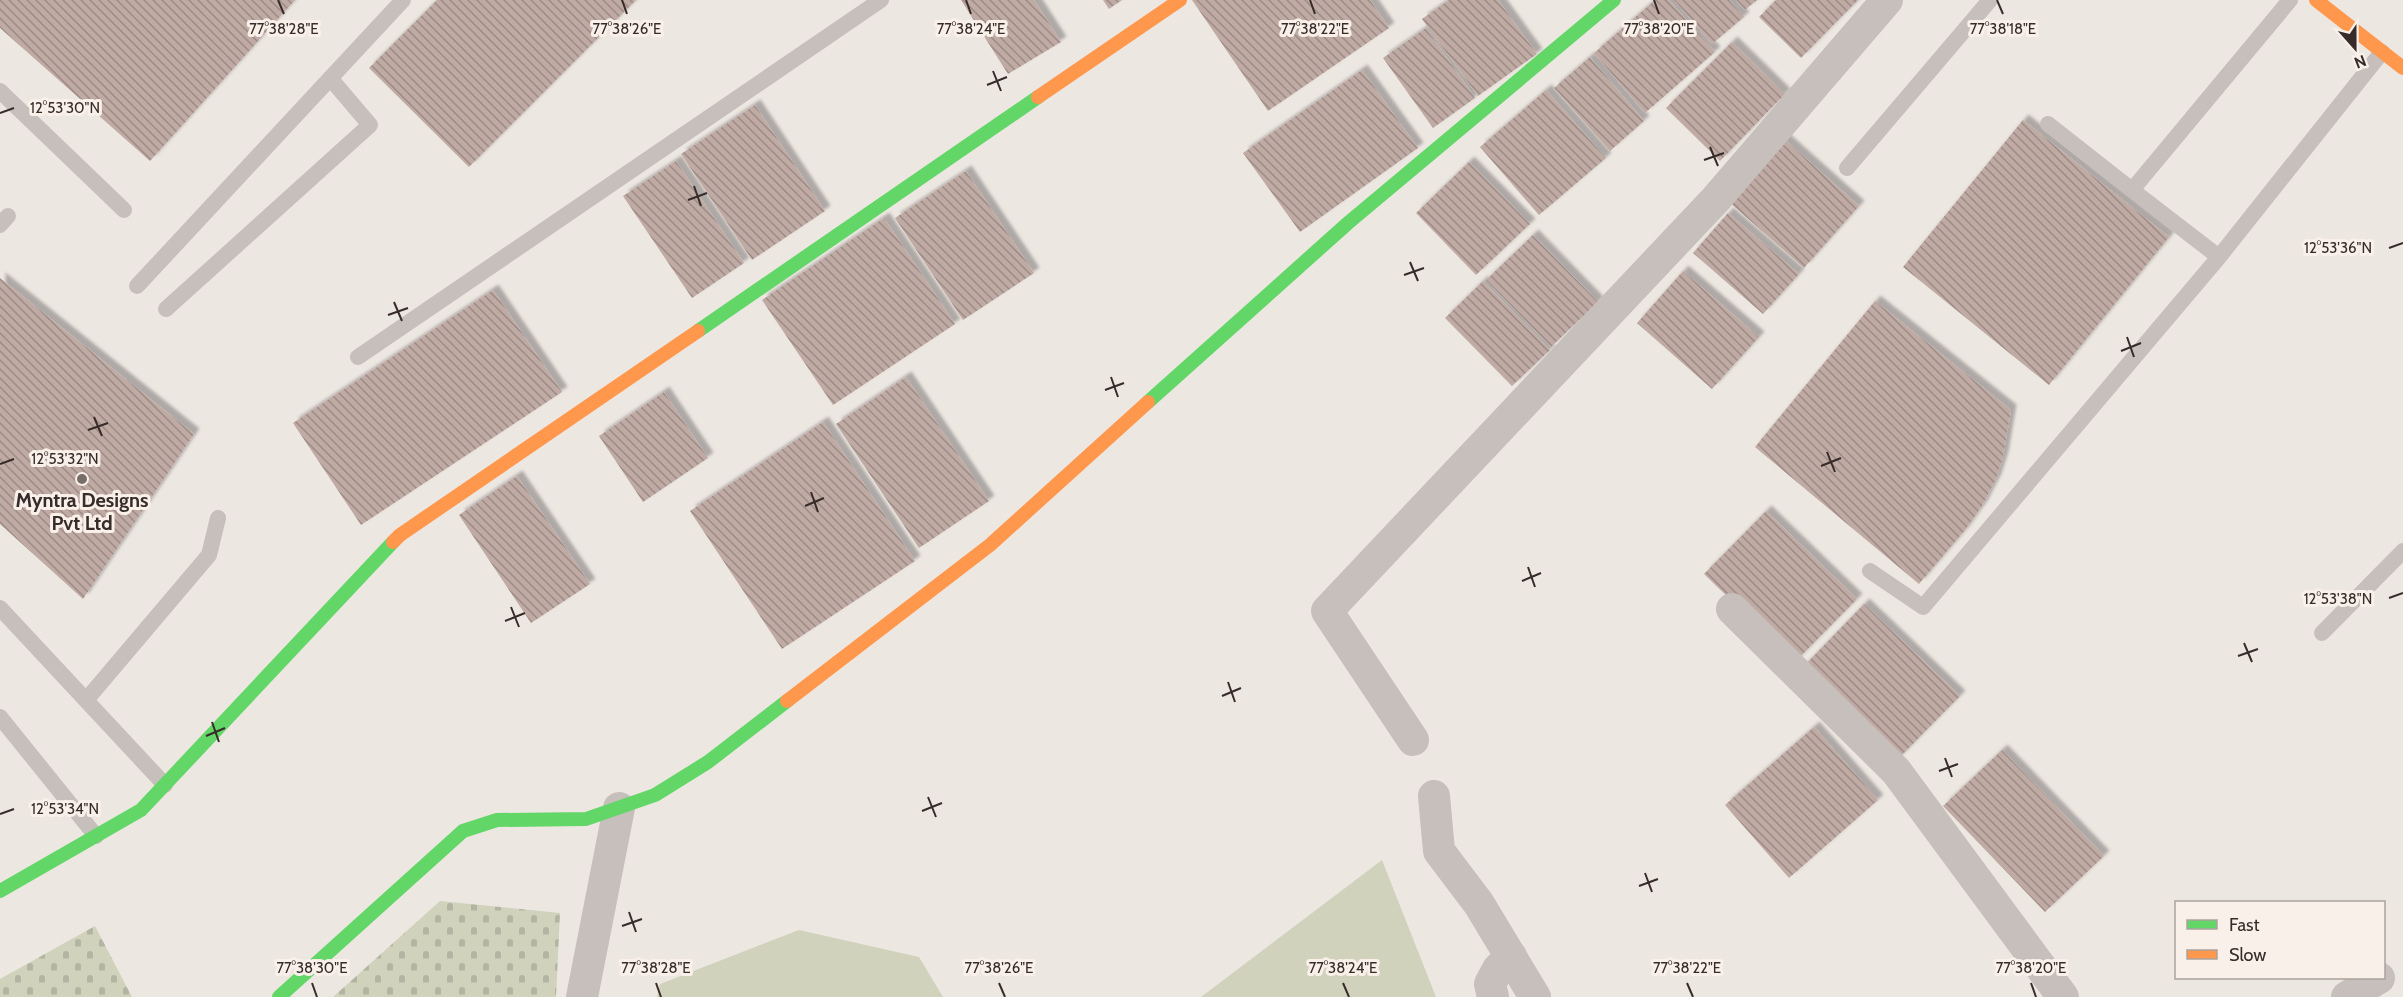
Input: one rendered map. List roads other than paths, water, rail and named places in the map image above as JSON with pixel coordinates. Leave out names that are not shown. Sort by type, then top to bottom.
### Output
[{"type":"street","points":[[0,891],[141,810],[400,535],[1180,0]]},
{"type":"street","points":[[279,997],[463,831],[497,820],[586,819],[655,795],[708,762],[990,545],[1348,223],[1614,0]]},
{"type":"street","points":[[1413,740],[1327,611],[1716,199],[1887,0]]},
{"type":"street","points":[[2316,0],[2403,68]]},
{"type":"street","points":[[1732,609],[1896,771],[2063,997]]},
{"type":"street","points":[[1434,796],[1439,851],[1479,904],[1535,997]]},
{"type":"street","points":[[582,997],[619,808]]},
{"type":"street","points":[[1493,997],[1490,984],[1498,969],[1511,956]]},
{"type":"street","points":[[2385,975],[2403,966]]},
{"type":"street","points":[[2347,997],[2377,979]]},
{"type":"lane","points":[[137,286],[403,0]]},
{"type":"lane","points":[[358,357],[881,0]]},
{"type":"lane","points":[[1847,168],[1990,0]]},
{"type":"lane","points":[[2132,190],[2290,0]]},
{"type":"lane","points":[[1870,571],[1923,607],[2219,257],[2382,52]]},
{"type":"lane","points":[[166,309],[370,125],[330,78]]},
{"type":"lane","points":[[0,91],[124,210]]},
{"type":"lane","points":[[2048,124],[2219,257]]},
{"type":"lane","points":[[87,699],[209,555],[218,518]]},
{"type":"lane","points":[[2322,633],[2403,551]]},
{"type":"lane","points":[[0,608],[165,784]]},
{"type":"lane","points":[[0,717],[96,836]]},
{"type":"place","name":"Myntra Designs Pvt Ltd","points":[[82,479]]}]
